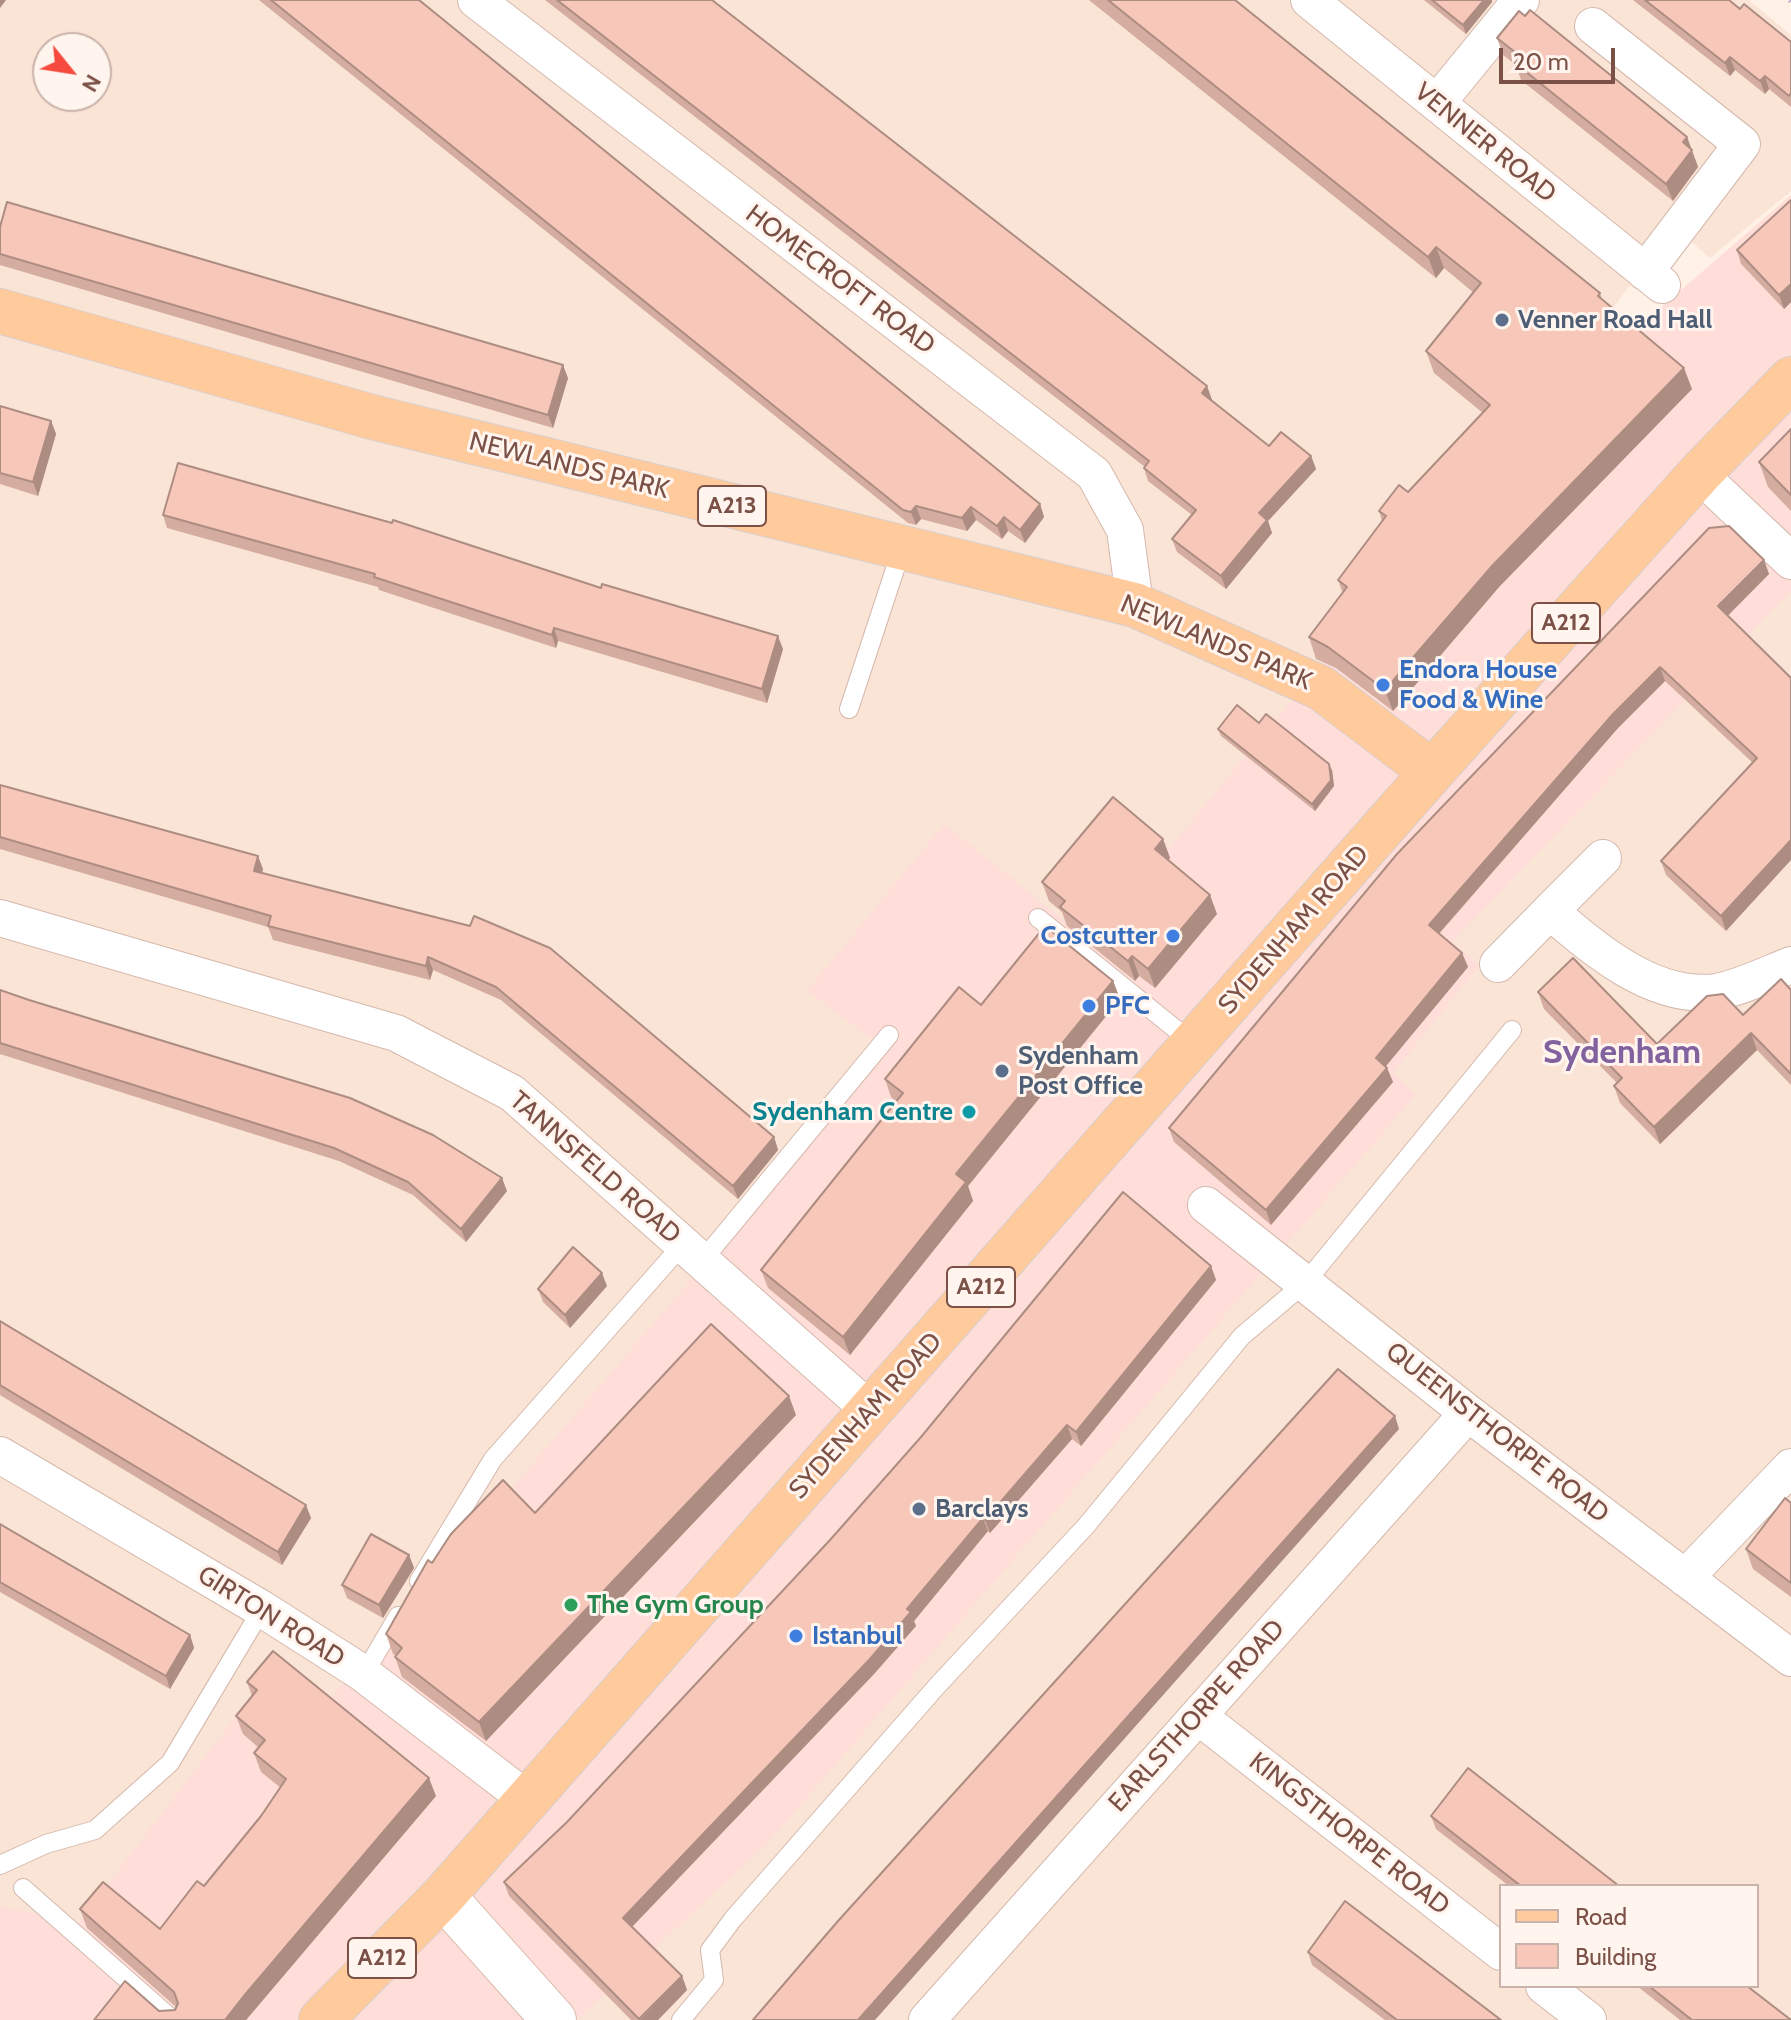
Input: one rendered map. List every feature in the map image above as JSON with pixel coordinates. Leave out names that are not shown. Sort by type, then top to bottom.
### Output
[{"type":"main road","name":"NEWLANDS PARK","points":[[0,311],[372,417],[1135,605],[1321,688],[1432,772]]},
{"type":"main road","name":"SYDENHAM ROAD","points":[[321,2020],[443,1896],[1432,772],[1699,474],[1791,379]]},
{"type":"street","name":"HOMECROFT ROAD","points":[[476,0],[1094,474],[1125,530],[1135,605]]},
{"type":"street","name":"VENNER ROAD","points":[[1309,0],[1653,278],[1742,144],[1593,26]]},
{"type":"street","points":[[1437,103],[1521,0]]},
{"type":"street","points":[[1699,474],[1791,561]]},
{"type":"street","points":[[1498,964],[1603,858]]},
{"type":"street","points":[[1550,911],[1585,942],[1639,976],[1681,992],[1717,992],[1791,965]]},
{"type":"street","name":"TANNSFELD ROAD","points":[[0,918],[396,1033],[512,1093],[871,1411]]},
{"type":"street","name":"QUEENSTHORPE ROAD","points":[[1206,1205],[1468,1413],[1791,1658]]},
{"type":"street","name":"EARLSTHORPE ROAD","points":[[932,2018],[1468,1413]]},
{"type":"street","name":"GIRTON ROAD","points":[[0,1455],[262,1609],[364,1674],[528,1800]]},
{"type":"street","points":[[1685,1578],[1791,1467]]},
{"type":"street","name":"KINGSTHORPE ROAD","points":[[1198,1716],[1499,1950]]},
{"type":"street","points":[[443,1896],[554,2020]]},
{"type":"street","points":[[1547,1988],[1588,2020]]},
{"type":"lane","points":[[849,709],[902,548]]},
{"type":"lane","points":[[1038,918],[1194,1044]]},
{"type":"lane","points":[[681,2020],[714,1980],[710,1950],[733,1919],[937,1686],[1086,1526],[1242,1336],[1305,1283],[1512,1030]]},
{"type":"lane","points":[[364,1674],[493,1459],[692,1252],[889,1035]]},
{"type":"lane","points":[[0,1865],[46,1844],[95,1830],[170,1763],[262,1609]]},
{"type":"lane","points":[[23,1888],[173,2020]]},
{"type":"shaded area","points":[[0,0],[1749,0],[1791,35],[1791,191],[1710,258],[1674,227],[319,2020],[0,2020]]},
{"type":"shaded area","points":[[1791,195],[1791,591],[1452,942],[1479,966],[1393,1073],[1416,1095],[767,1844],[577,2020],[0,2020],[0,1906],[78,1923],[279,1660],[330,1699],[888,1051],[807,991],[944,824],[1091,942],[1510,438]]},
{"type":"shaded area","points":[[1791,543],[1791,2020],[375,2020]]},
{"type":"building","points":[[271,0],[419,0],[1040,504],[1020,530],[1004,517],[997,526],[971,507],[962,518],[916,506],[911,512],[903,510]]},
{"type":"building","points":[[557,0],[712,0],[1207,386],[1202,393],[1269,446],[1281,432],[1311,456],[1259,513],[1267,520],[1221,576],[1172,539],[1196,510],[1144,468],[1149,461]]},
{"type":"building","points":[[1108,0],[1235,0],[1600,293],[1598,296],[1684,368],[1492,566],[1385,690],[1328,647],[1309,637],[1347,587],[1338,580],[1386,516],[1379,511],[1399,485],[1408,492],[1490,405],[1426,351],[1481,283],[1436,247],[1428,257]]},
{"type":"building","points":[[1432,0],[1484,0],[1463,25]]},
{"type":"building","points":[[1645,0],[1729,0],[1740,9],[1744,4],[1791,42],[1791,93],[1789,96],[1765,76],[1760,81],[1730,57],[1725,63]]},
{"type":"building","points":[[1530,10],[1687,137],[1683,142],[1692,150],[1666,184],[1515,63],[1520,56],[1497,38],[1519,11],[1525,16]]},
{"type":"building","points":[[1791,200],[1791,284],[1779,295],[1737,250]]},
{"type":"building","points":[[7,202],[563,365],[548,415],[0,254],[0,227]]},
{"type":"building","points":[[0,406],[51,421],[33,482],[0,473]]},
{"type":"building","points":[[1791,429],[1791,495],[1759,462]]},
{"type":"building","points":[[178,463],[392,523],[393,520],[601,588],[602,584],[778,636],[762,689],[554,628],[552,635],[374,577],[375,574],[163,515]]},
{"type":"building","points":[[1729,526],[1764,560],[1718,606],[1791,678],[1791,840],[1721,916],[1661,861],[1757,758],[1660,667],[1613,714],[1429,925],[1462,953],[1376,1058],[1387,1068],[1266,1210],[1169,1128],[1397,854],[1709,528]]},
{"type":"building","points":[[1237,705],[1259,723],[1266,714],[1329,764],[1331,780],[1312,804],[1218,729]]},
{"type":"building","points":[[0,785],[258,856],[254,871],[470,926],[474,916],[550,948],[774,1137],[733,1186],[496,987],[428,957],[426,966],[268,926],[271,916],[0,837]]},
{"type":"building","points":[[1113,797],[1163,839],[1155,849],[1210,895],[1148,969],[1132,956],[1128,961],[1060,907],[1065,901],[1042,882]]},
{"type":"building","points":[[1045,926],[1113,981],[956,1174],[966,1182],[843,1337],[761,1270],[903,1093],[885,1079],[959,987],[981,1005]]},
{"type":"building","points":[[1573,958],[1657,1044],[1707,996],[1723,994],[1743,1015],[1781,979],[1791,990],[1791,1074],[1751,1033],[1654,1127],[1614,1086],[1622,1078],[1538,992]]},
{"type":"building","points":[[0,990],[350,1098],[433,1135],[502,1178],[461,1229],[408,1182],[334,1148],[0,1043]]},
{"type":"building","points":[[1123,1192],[1211,1266],[1076,1432],[1067,1425],[985,1520],[983,1518],[907,1609],[911,1612],[869,1660],[623,1918],[682,1976],[639,2019],[504,1882],[567,1822],[830,1540],[921,1437]]},
{"type":"building","points":[[573,1247],[602,1273],[565,1315],[538,1289]]},
{"type":"building","points":[[0,1321],[306,1505],[278,1552],[0,1385]]},
{"type":"building","points":[[711,1324],[789,1396],[479,1722],[395,1657],[402,1648],[386,1634],[428,1560],[432,1563],[451,1534],[503,1480],[535,1513]]},
{"type":"building","points":[[1338,1369],[1395,1416],[858,2020],[753,2020],[838,1921]]},
{"type":"building","points":[[1785,1498],[1791,1503],[1791,1583],[1746,1549]]},
{"type":"building","points":[[0,1524],[190,1635],[166,1676],[0,1582]]},
{"type":"building","points":[[371,1534],[409,1555],[379,1605],[342,1585]]},
{"type":"building","points":[[273,1651],[429,1778],[225,2020],[94,2020],[125,1981],[159,2011],[175,2010],[178,2003],[174,1992],[80,1909],[103,1882],[160,1929],[197,1881],[204,1886],[261,1816],[286,1779],[254,1753],[265,1740],[236,1716],[257,1690],[247,1682]]},
{"type":"building","points":[[1468,1768],[1616,1884],[1518,1884],[1431,1816]]},
{"type":"building","points":[[1345,1901],[1501,2020],[1397,2020],[1308,1952]]},
{"type":"building","points":[[1652,1988],[1750,1988],[1791,2020],[1692,2020]]},
{"type":"place","name":"Venner Road Hall","points":[[1502,320]]},
{"type":"place","name":"Endora House Food & Wine","points":[[1383,685]]},
{"type":"place","name":"Costcutter","points":[[1173,936]]},
{"type":"place","name":"PFC","points":[[1089,1006]]},
{"type":"place","name":"Sydenham Post Office","points":[[1002,1071]]},
{"type":"place","name":"Sydenham Centre","points":[[969,1112]]},
{"type":"place","name":"Barclays","points":[[919,1509]]},
{"type":"place","name":"The Gym Group","points":[[571,1605]]},
{"type":"place","name":"Istanbul","points":[[796,1636]]},
{"type":"district","name":"Sydenham","points":[[1622,1053]]}]
